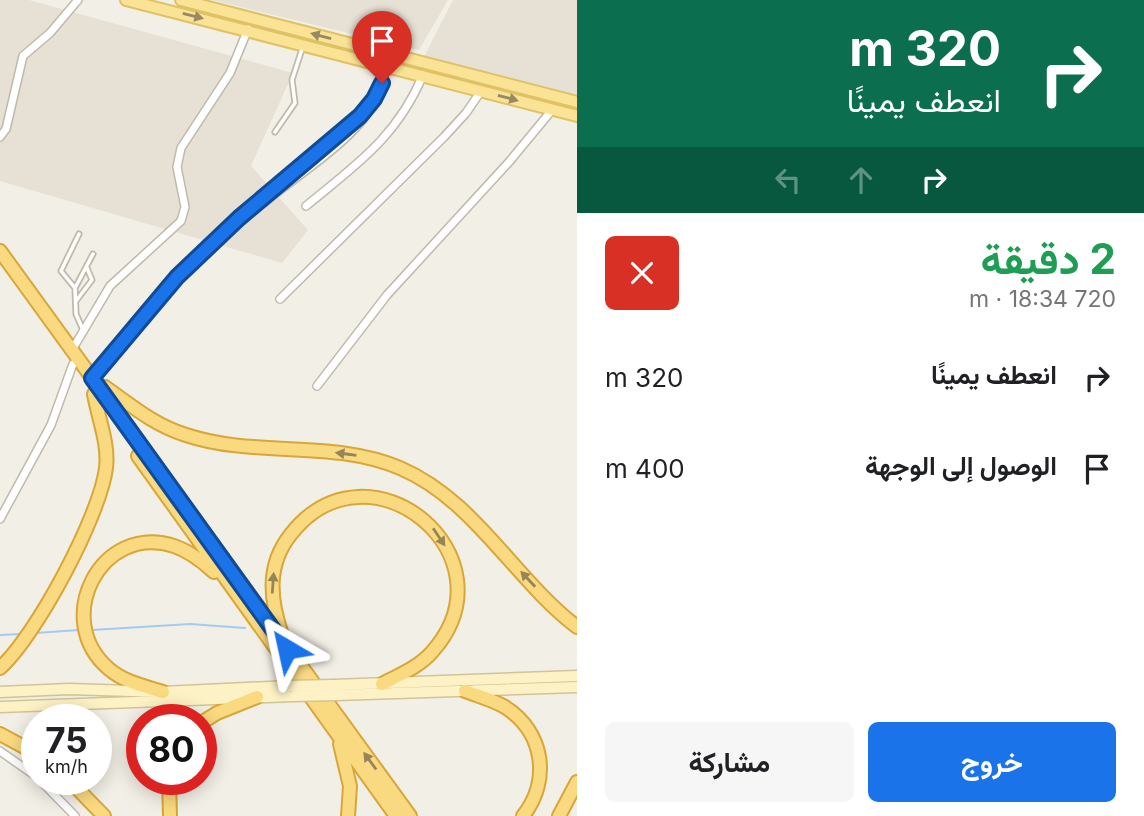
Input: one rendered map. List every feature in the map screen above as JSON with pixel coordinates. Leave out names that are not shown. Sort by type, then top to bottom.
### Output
[{"type":"highway","points":[[0,251],[407,816]]},
{"type":"highway","points":[[0,262],[336,734],[407,816]]},
{"type":"highway","points":[[92,379],[144,417],[192,437],[234,446],[354,455],[390,464],[413,474],[452,500],[553,606],[577,627]]},
{"type":"highway","points":[[3,665],[28,637],[92,519],[103,485],[106,450],[94,394]]},
{"type":"highway","points":[[287,649],[274,608],[271,585],[277,559],[293,531],[309,516],[342,499],[369,497],[397,503],[421,516],[440,536],[454,569],[457,599],[449,626],[430,654],[413,668],[382,684]]},
{"type":"highway","points":[[163,692],[117,676],[102,662],[90,645],[84,629],[83,612],[89,583],[104,563],[127,548],[150,542],[187,551],[230,586]]},
{"type":"highway","points":[[465,691],[507,708],[523,722],[536,742],[540,757],[540,780],[523,816]]},
{"type":"highway","points":[[217,713],[257,697]]},
{"type":"highway","points":[[0,734],[21,745]]},
{"type":"highway","points":[[336,734],[350,786],[348,816]]},
{"type":"highway","points":[[559,816],[577,782]]},
{"type":"highway","points":[[84,795],[104,816]]},
{"type":"highway","points":[[169,795],[170,816]]},
{"type":"main road","points":[[126,0],[248,29],[577,116]]},
{"type":"main road","points":[[181,0],[577,102]]},
{"type":"main road","points":[[335,690],[382,684],[577,676]]},
{"type":"main road","points":[[0,692],[69,689],[163,692],[465,691],[577,687]]},
{"type":"main road","points":[[0,707],[257,697],[291,691]]},
{"type":"street","points":[[0,137],[6,129],[23,56],[50,33],[78,0]]},
{"type":"street","points":[[72,351],[99,301],[116,279],[181,220],[185,207],[177,167],[179,154],[230,73],[248,29]]},
{"type":"street","points":[[92,379],[177,277],[239,218],[354,123],[374,99],[385,65]]},
{"type":"street","points":[[306,206],[388,135],[404,114],[423,75]]},
{"type":"street","points":[[280,299],[444,137],[466,113],[481,91]]},
{"type":"street","points":[[317,386],[381,302],[516,155],[552,110]]},
{"type":"street","points":[[0,519],[51,425],[73,364]]},
{"type":"street","points":[[0,751],[21,766]]},
{"type":"street","points":[[55,795],[75,816]]},
{"type":"lane","points":[[275,132],[295,103],[292,80],[303,44]]},
{"type":"lane","points":[[266,203],[349,137],[371,111],[374,99]]},
{"type":"lane","points":[[79,234],[61,271],[75,288],[76,314],[83,330]]},
{"type":"lane","points":[[75,288],[93,254]]},
{"type":"lane","points":[[76,301],[92,280],[87,268]]},
{"type":"shaded area","points":[[0,0],[29,0],[293,73],[251,166],[308,230],[282,263],[0,181]]},
{"type":"shaded area","points":[[212,0],[448,0],[419,50]]},
{"type":"shaded area","points":[[453,0],[577,0],[577,96],[424,57]]},
{"type":"waterway","points":[[92,630],[190,624],[245,628]]},
{"type":"waterway","points":[[36,633],[79,630]]},
{"type":"waterway","points":[[0,635],[20,634]]},
{"type":"route","points":[[287,649],[92,378],[169,285],[239,218],[367,110],[382,83]]}]
